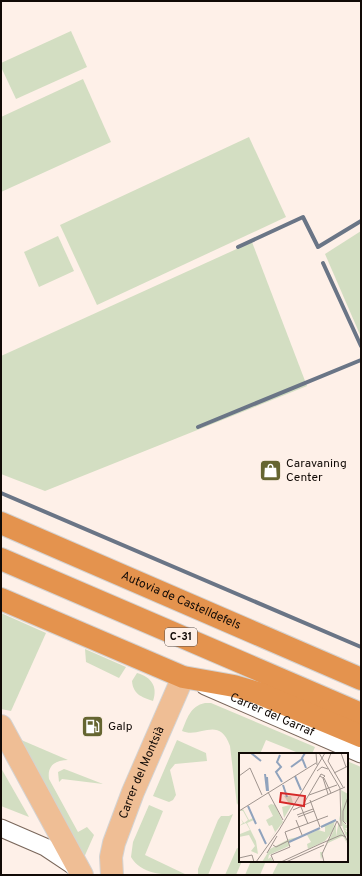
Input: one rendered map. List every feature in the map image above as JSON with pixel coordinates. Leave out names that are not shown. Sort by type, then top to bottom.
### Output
[{"type":"highway","name":"Autovia de Castelldefels","points":[[1,523],[361,679]]},
{"type":"highway","name":"C-31","points":[[1,559],[361,714]]},
{"type":"highway","points":[[1,599],[183,677],[234,686],[258,693],[361,736]]},
{"type":"main road","name":"Carrer del Montsià","points":[[114,869],[114,843],[133,792],[183,677]]},
{"type":"main road","points":[[1,726],[81,872]]},
{"type":"street","name":"Carrer del Garraf","points":[[183,677],[361,754]]},
{"type":"street","points":[[1,828],[45,847],[81,872]]},
{"type":"green space","points":[[71,31],[87,67],[16,99],[1,67],[1,63]]},
{"type":"green space","points":[[83,79],[111,142],[1,192],[1,117]]},
{"type":"green space","points":[[249,137],[286,217],[97,305],[60,225]]},
{"type":"green space","points":[[361,231],[361,337],[325,254]]},
{"type":"green space","points":[[58,236],[74,271],[39,287],[24,252]]},
{"type":"green space","points":[[252,242],[307,386],[45,491],[1,474],[1,356]]},
{"type":"green space","points":[[1,613],[46,633],[11,711],[1,709]]},
{"type":"green space","points":[[85,649],[126,667],[119,678],[86,662]]},
{"type":"green space","points":[[137,673],[146,677],[152,683],[155,691],[153,701],[141,696],[134,689],[132,681]]},
{"type":"green space","points":[[211,703],[315,747],[312,753],[298,753],[266,740],[260,753],[239,753],[239,801],[237,805],[230,746],[226,737],[215,730],[189,733],[182,731],[192,710],[200,705]]},
{"type":"green space","points":[[19,739],[68,760],[53,764],[49,770],[49,779],[78,832],[87,827],[94,835],[82,862]]},
{"type":"green space","points":[[177,740],[206,753],[207,761],[175,764],[170,770],[176,795],[173,800],[169,802],[153,796]]},
{"type":"green space","points":[[348,761],[361,767],[361,875],[272,875],[278,862],[348,862]]},
{"type":"green space","points":[[1,768],[29,817],[1,806]]},
{"type":"green space","points":[[64,769],[103,784],[62,779],[59,782],[58,772]]},
{"type":"green space","points":[[149,805],[163,811],[145,855],[187,875],[172,875],[149,871],[142,868],[131,857],[133,842]]},
{"type":"green space","points":[[233,814],[208,875],[198,875],[198,869],[218,820],[221,816],[229,816]]},
{"type":"green space","points":[[237,848],[239,849],[239,862],[242,862],[236,875],[225,875]]},
{"type":"green space","points":[[251,862],[266,862],[260,875],[245,875]]},
{"type":"waterway","points":[[238,247],[303,217],[318,247],[361,221]]},
{"type":"waterway","points":[[323,263],[361,346]]},
{"type":"waterway","points":[[198,427],[361,360]]},
{"type":"waterway","points":[[1,493],[361,647]]},
{"type":"place","name":"Caravaning Center","points":[[271,471]]},
{"type":"place","name":"Galp","points":[[92,727]]}]
